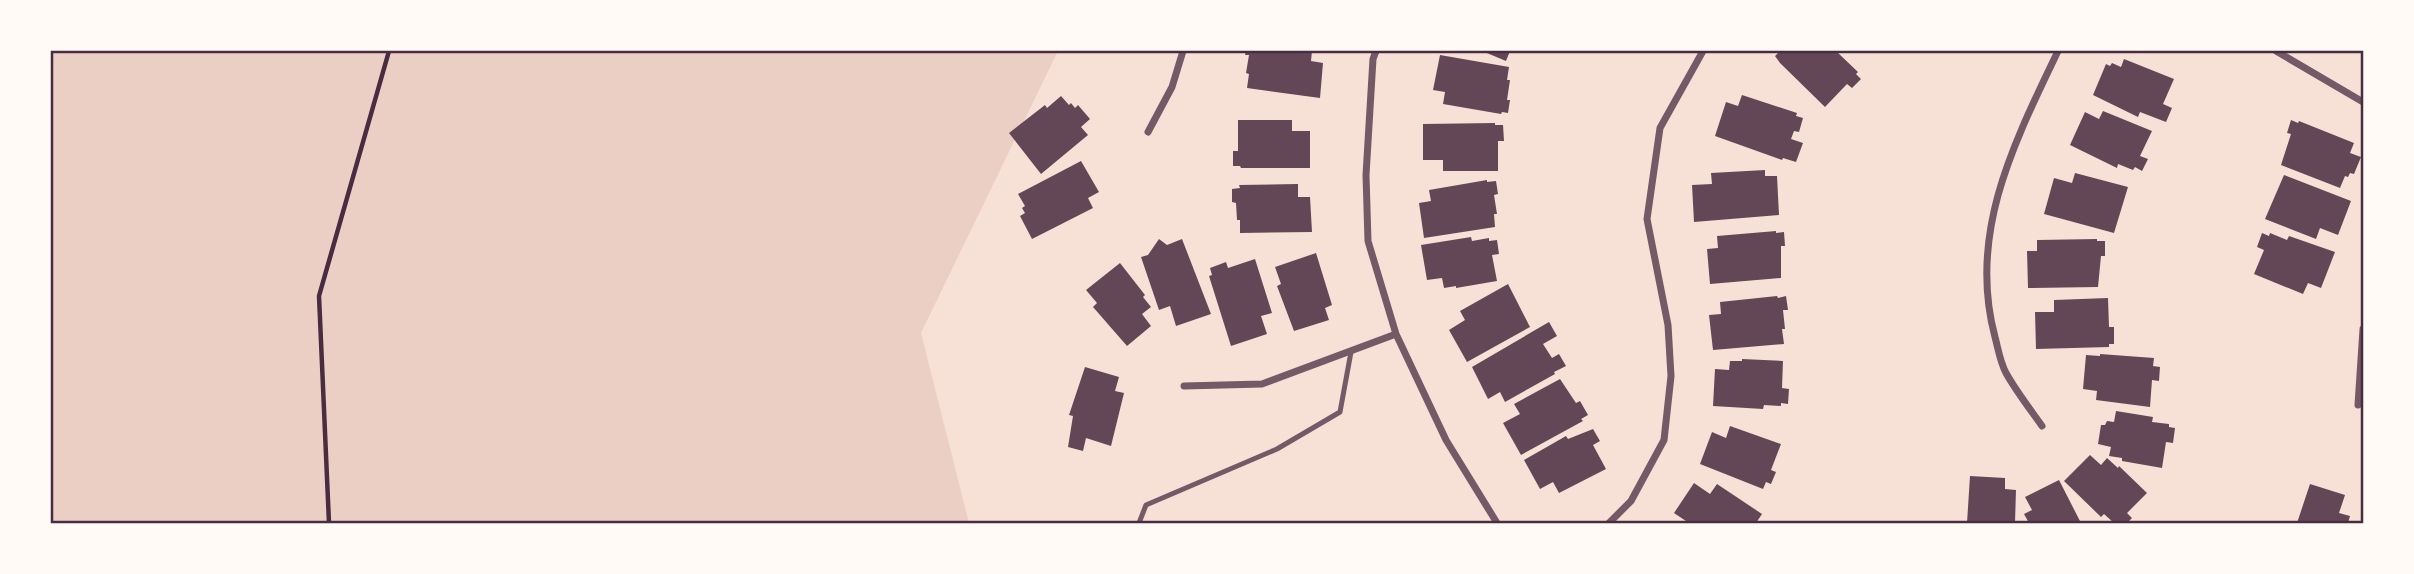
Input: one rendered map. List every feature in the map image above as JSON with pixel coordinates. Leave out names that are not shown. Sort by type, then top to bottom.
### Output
[{"type":"street","points":[[1148,132],[1172,87],[1183,51]]},
{"type":"street","points":[[1376,51],[1373,59],[1366,175],[1368,241],[1396,334],[1446,440],[1497,523]]},
{"type":"street","points":[[1609,523],[1631,501],[1664,440],[1671,376],[1668,325],[1647,219],[1660,128],[1703,51]]},
{"type":"street","points":[[2042,426],[2005,371],[1990,319],[1986,254],[2014,144],[2059,51]]},
{"type":"street","points":[[2276,51],[2363,102]]},
{"type":"street","points":[[2358,405],[2363,329]]},
{"type":"street","points":[[1184,386],[1262,384],[1396,334]]},
{"type":"lane","points":[[1139,523],[1146,505],[1277,449],[1340,412],[1351,352]]},
{"type":"path","points":[[329,523],[319,296],[389,51]]},
{"type":"shaded area","points":[[51,51],[1058,51],[921,333],[969,523],[51,523]]},
{"type":"building","points":[[1246,51],[1312,51],[1311,61],[1323,63],[1320,98],[1247,88],[1249,55],[1245,55]]},
{"type":"building","points":[[1482,51],[1510,51],[1506,61]]},
{"type":"building","points":[[1780,51],[1836,51],[1858,72],[1856,74],[1861,79],[1852,88],[1847,84],[1825,107],[1780,63],[1775,56]]},
{"type":"building","points":[[1440,55],[1509,67],[1508,113],[1443,104],[1445,92],[1433,90]]},
{"type":"building","points":[[2124,59],[2174,79],[2163,104],[2172,108],[2166,122],[2140,112],[2138,117],[2093,95],[2106,64],[2110,66],[2112,63],[2121,67]]},
{"type":"building","points":[[1742,95],[1797,113],[1796,116],[1803,118],[1799,132],[1794,131],[1791,139],[1803,143],[1796,162],[1783,158],[1782,160],[1715,136],[1726,102],[1738,106]]},
{"type":"building","points":[[1061,96],[1069,105],[1071,103],[1075,108],[1078,105],[1090,119],[1081,127],[1088,135],[1041,174],[1009,133]]},
{"type":"building","points":[[2103,111],[2152,131],[2140,156],[2148,159],[2142,171],[2118,164],[2117,168],[2070,145],[2085,112],[2099,119]]},
{"type":"building","points":[[1238,120],[1292,120],[1292,131],[1310,131],[1310,168],[1233,166],[1233,151],[1238,151]]},
{"type":"building","points":[[2291,120],[2354,143],[2350,153],[2361,157],[2354,174],[2345,176],[2340,188],[2281,165],[2291,134],[2287,133]]},
{"type":"building","points":[[1423,124],[1503,125],[1504,141],[1498,141],[1498,171],[1443,171],[1443,160],[1423,160]]},
{"type":"building","points":[[1081,161],[1099,192],[1088,198],[1093,208],[1032,239],[1020,216],[1025,213],[1022,208],[1025,206],[1018,194]]},
{"type":"building","points":[[1765,170],[1765,176],[1777,176],[1779,215],[1694,222],[1692,185],[1712,184],[1711,173]]},
{"type":"building","points":[[2075,173],[2128,187],[2114,233],[2044,214],[2054,178],[2072,183]]},
{"type":"building","points":[[2284,175],[2351,201],[2338,235],[2320,228],[2316,239],[2265,219]]},
{"type":"building","points":[[1487,180],[1496,181],[1498,194],[1494,195],[1497,214],[1494,214],[1495,227],[1424,238],[1419,203],[1431,201],[1429,190]]},
{"type":"building","points":[[1298,184],[1298,197],[1310,197],[1312,232],[1240,233],[1236,203],[1232,202],[1232,189],[1240,188],[1239,185]]},
{"type":"building","points":[[1784,232],[1781,278],[1710,284],[1707,249],[1718,248],[1717,236]]},
{"type":"building","points":[[2262,233],[2269,236],[2270,233],[2287,240],[2289,236],[2335,252],[2321,288],[2308,283],[2303,294],[2254,274],[2264,250],[2257,247]]},
{"type":"building","points":[[1471,237],[1472,241],[1489,238],[1489,241],[1497,240],[1499,254],[1492,255],[1497,281],[1444,288],[1442,278],[1427,280],[1421,245]]},
{"type":"building","points":[[1159,239],[1167,245],[1182,239],[1211,314],[1176,326],[1170,306],[1159,310],[1141,257],[1148,255]]},
{"type":"building","points":[[2037,240],[2105,241],[2105,256],[2101,256],[2098,287],[2028,288],[2027,251],[2037,251]]},
{"type":"building","points":[[1316,253],[1332,305],[1325,308],[1329,320],[1294,331],[1277,286],[1281,284],[1275,267]]},
{"type":"building","points":[[1255,259],[1272,313],[1261,316],[1267,334],[1231,346],[1209,276],[1212,275],[1210,268],[1226,262],[1228,268]]},
{"type":"building","points":[[1120,263],[1151,307],[1142,314],[1151,326],[1127,346],[1093,307],[1097,303],[1086,290]]},
{"type":"building","points":[[1508,284],[1530,327],[1467,362],[1449,330],[1465,320],[1460,311]]},
{"type":"building","points":[[1786,296],[1788,310],[1783,310],[1785,329],[1782,329],[1784,344],[1713,350],[1709,315],[1721,314],[1720,302]]},
{"type":"building","points":[[2108,298],[2109,327],[2114,327],[2114,344],[2109,344],[2109,347],[2036,349],[2035,312],[2054,312],[2054,300]]},
{"type":"building","points":[[1549,322],[1557,336],[1543,344],[1552,358],[1559,354],[1566,366],[1505,402],[1500,392],[1488,399],[1472,367]]},
{"type":"building","points":[[2086,355],[2154,358],[2153,366],[2160,367],[2159,381],[2152,380],[2150,407],[2096,400],[2097,391],[2083,389]]},
{"type":"building","points":[[1730,361],[1783,361],[1782,388],[1789,389],[1788,404],[1764,405],[1763,409],[1713,406],[1715,369],[1729,370]]},
{"type":"building","points":[[1085,367],[1119,377],[1115,391],[1124,393],[1111,446],[1086,438],[1083,451],[1068,447],[1073,416],[1069,415]]},
{"type":"building","points":[[1560,379],[1576,403],[1580,401],[1588,415],[1581,419],[1583,421],[1521,455],[1503,423],[1520,414],[1514,404]]},
{"type":"building","points":[[2116,411],[2153,417],[2152,422],[2169,424],[2169,427],[2175,428],[2173,443],[2166,442],[2162,468],[2122,461],[2122,458],[2109,456],[2111,447],[2098,444],[2101,425],[2105,425],[2107,421],[2114,422]]},
{"type":"building","points":[[1730,426],[1781,444],[1771,470],[1776,472],[1771,484],[1766,482],[1763,489],[1700,464],[1712,432],[1726,438]]},
{"type":"building","points":[[1593,429],[1600,441],[1593,445],[1606,469],[1559,493],[1553,482],[1540,489],[1524,460],[1566,436],[1568,439]]},
{"type":"building","points":[[2090,455],[2101,465],[2107,458],[2118,468],[2119,466],[2147,493],[2127,513],[2132,518],[2127,523],[2114,523],[2104,514],[2101,517],[2064,481]]},
{"type":"building","points":[[1970,476],[2005,478],[2005,489],[2016,490],[2015,523],[1967,523]]},
{"type":"building","points":[[2059,480],[2081,523],[2029,523],[2024,514],[2032,510],[2025,497]]},
{"type":"building","points":[[1694,483],[1710,494],[1717,484],[1762,514],[1756,523],[1689,523],[1674,513]]},
{"type":"building","points":[[2310,484],[2345,495],[2339,513],[2350,516],[2348,523],[2297,523]]}]
